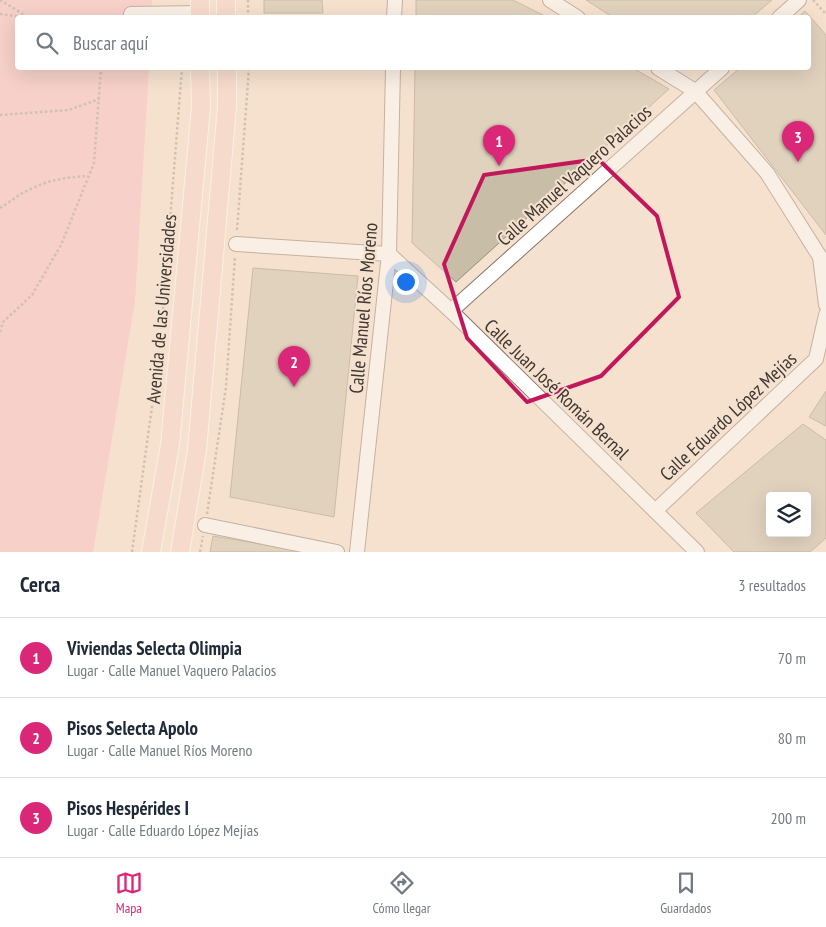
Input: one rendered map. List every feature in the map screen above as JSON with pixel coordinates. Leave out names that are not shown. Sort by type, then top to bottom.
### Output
[{"type":"main road","points":[[226,0],[226,15]]},
{"type":"main road","name":"Avenida de las Universidades","points":[[151,552],[170,445],[200,107],[200,70]]},
{"type":"main road","points":[[180,552],[197,450],[227,106],[227,70]]},
{"type":"street","points":[[394,15],[395,0]]},
{"type":"street","points":[[550,0],[573,15]]},
{"type":"street","points":[[782,15],[799,0]]},
{"type":"street","points":[[131,14],[200,10]]},
{"type":"street","name":"Calle Manuel Ríos Moreno","points":[[357,552],[389,254],[393,70]]},
{"type":"street","points":[[661,70],[695,91],[767,173],[823,255],[826,305]]},
{"type":"street","name":"Calle Manuel Vaquero Palacios","points":[[451,312],[720,70]]},
{"type":"street","points":[[236,244],[389,254]]},
{"type":"street","name":"Calle Juan José Román Bernal","points":[[389,254],[697,552]]},
{"type":"street","name":"Calle Eduardo López Mejías","points":[[656,511],[816,358],[826,315]]},
{"type":"street","points":[[205,525],[337,552]]},
{"type":"path","points":[[0,0],[26,15]]},
{"type":"path","points":[[248,0],[248,15]]},
{"type":"path","points":[[813,0],[826,14]]},
{"type":"path","points":[[0,14],[15,16]]},
{"type":"path","points":[[0,332],[3,322],[32,295],[61,245],[94,163],[101,70]]},
{"type":"path","points":[[132,552],[160,348],[182,70]]},
{"type":"path","points":[[200,552],[226,387],[249,70]]},
{"type":"path","points":[[0,115],[69,110],[99,99]]},
{"type":"path","points":[[0,208],[26,191],[49,181],[67,177],[88,176]]},
{"type":"highlighted area","points":[[598,159],[657,216],[679,297],[601,376],[527,402],[467,338],[444,264],[484,175]]},
{"type":"shaded area","points":[[0,0],[152,0],[151,15],[15,15],[15,70],[149,70],[135,301],[93,552],[0,552]]},
{"type":"building","points":[[264,0],[322,0],[323,13],[264,13]]},
{"type":"building","points":[[416,0],[513,0],[543,15],[416,15]]},
{"type":"building","points":[[586,0],[772,0],[754,15],[609,15]]},
{"type":"building","points":[[805,11],[808,15],[800,15]]},
{"type":"building","points":[[811,18],[826,35],[826,235],[714,90],[738,70],[811,70]]},
{"type":"building","points":[[415,70],[636,70],[669,89],[456,282],[412,243]]},
{"type":"building","points":[[253,268],[358,276],[334,517],[230,497]]},
{"type":"building","points":[[826,391],[826,426],[809,417]]},
{"type":"building","points":[[803,424],[826,440],[826,538],[810,552],[734,552],[696,513]]},
{"type":"building","points":[[213,536],[308,552],[210,552]]},
{"type":"place","name":"Pisos Hespérides I","points":[[798,162]]},
{"type":"place","name":"Viviendas Selecta Olimpia","points":[[499,166]]},
{"type":"place","name":"Pisos Selecta Apolo","points":[[294,387]]}]
